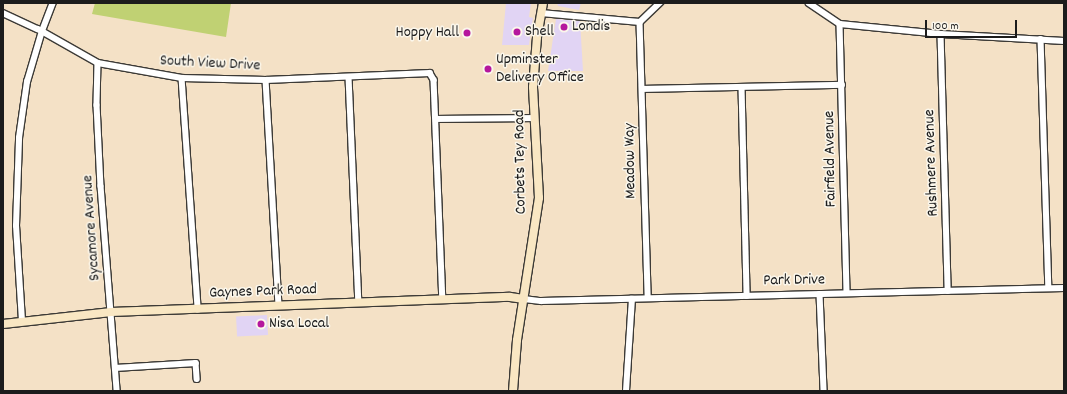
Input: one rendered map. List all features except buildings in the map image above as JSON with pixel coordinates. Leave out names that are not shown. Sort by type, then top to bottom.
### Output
[{"type":"street","points":[[22,321],[16,233],[17,174],[23,106],[42,31],[53,3]]},
{"type":"street","name":"Corbets Tey Road","points":[[512,391],[539,198],[534,86],[543,3]]},
{"type":"street","points":[[541,13],[640,22],[660,3]]},
{"type":"street","points":[[809,3],[840,24],[941,34],[1064,40]]},
{"type":"street","name":"South View Drive","points":[[3,13],[42,31],[98,63],[182,78],[266,80],[430,73],[434,80],[436,119]]},
{"type":"street","name":"Meadow Way","points":[[640,22],[648,298]]},
{"type":"street","name":"Fairfield Avenue","points":[[840,24],[847,293]]},
{"type":"street","name":"Rushmere Avenue","points":[[941,34],[948,291]]},
{"type":"street","points":[[1041,39],[1049,288]]},
{"type":"street","name":"Sycamore Avenue","points":[[98,63],[97,105],[117,391]]},
{"type":"street","points":[[349,77],[359,302]]},
{"type":"street","points":[[182,78],[198,309]]},
{"type":"street","points":[[266,80],[279,306]]},
{"type":"street","points":[[643,89],[842,85]]},
{"type":"street","points":[[742,87],[747,296]]},
{"type":"street","points":[[443,300],[436,119],[535,118]]},
{"type":"street","name":"Park Drive","points":[[524,299],[632,299],[1064,288]]},
{"type":"street","points":[[820,294],[824,391]]},
{"type":"street","name":"Gaynes Park Road","points":[[3,324],[111,312],[510,297],[524,299]]},
{"type":"street","points":[[626,391],[632,299]]},
{"type":"street","points":[[115,368],[196,364],[197,378]]},
{"type":"shaded area","name":"Shell","points":[[506,3],[531,3],[529,17],[533,18],[529,45],[502,45]]},
{"type":"shaded area","points":[[557,3],[581,3],[579,10],[558,6]]},
{"type":"shaded area","points":[[556,19],[580,21],[583,71],[548,71]]},
{"type":"shaded area","points":[[267,315],[268,335],[237,337],[236,317]]},
{"type":"green space","points":[[95,3],[231,3],[226,37],[92,14]]},
{"type":"place","name":"Londis","points":[[564,27]]},
{"type":"place","name":"Shell","points":[[517,32]]},
{"type":"place","name":"Hoppy Hall","points":[[467,33]]},
{"type":"place","name":"Upminster Delivery Office","points":[[488,69]]},
{"type":"place","name":"Nisa Local","points":[[261,324]]}]
